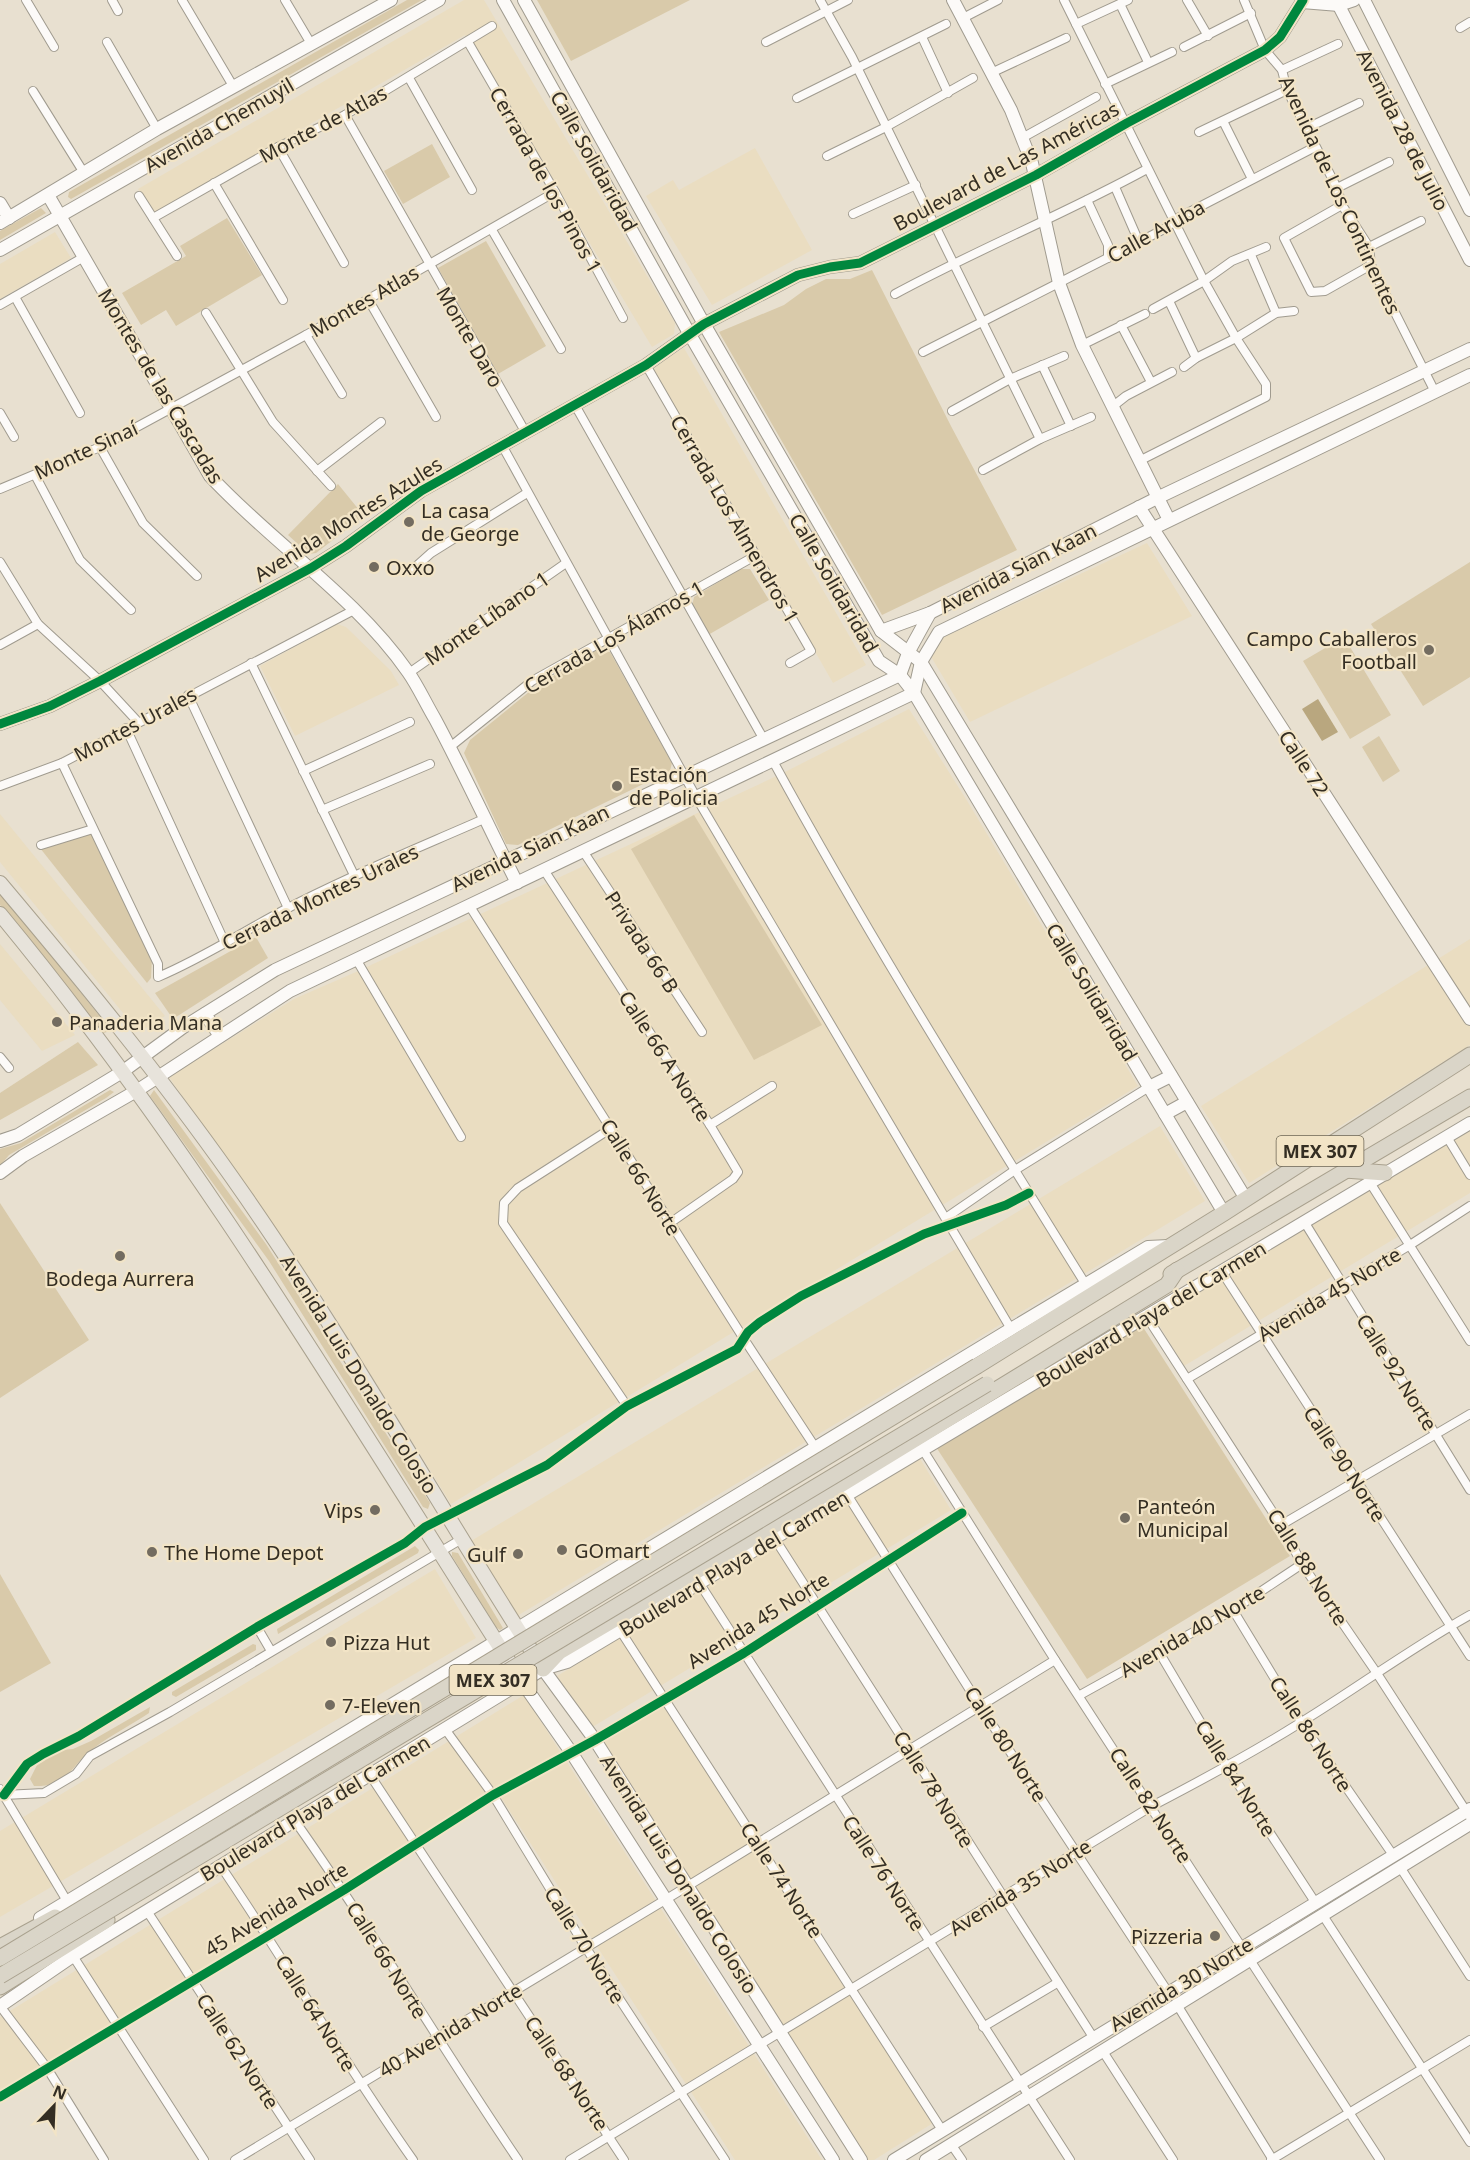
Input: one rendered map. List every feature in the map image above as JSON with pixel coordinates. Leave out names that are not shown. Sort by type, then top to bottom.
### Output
[{"type":"highway","name":"MEX 307","points":[[0,1958],[977,1366],[1224,1213],[1470,1055]]},
{"type":"highway","name":"MEX 307","points":[[0,1976],[1470,1096]]},
{"type":"highway","points":[[1345,1170],[1385,1173]]},
{"type":"highway","points":[[543,1668],[559,1652],[618,1624],[1167,1285],[1177,1270]]},
{"type":"highway","points":[[0,1947],[104,1888],[140,1873]]},
{"type":"highway","points":[[0,1987],[118,1913],[162,1879]]},
{"type":"main road","name":"Avenida Chemuyil","points":[[0,250],[439,0]]},
{"type":"main road","name":"Calle Solidaridad","points":[[503,0],[689,333],[879,661],[900,675],[914,693],[1224,1213]]},
{"type":"main road","name":"Calle Solidaridad","points":[[524,0],[704,324],[881,631],[921,662],[1246,1199]]},
{"type":"main road","points":[[953,0],[991,73],[1022,138],[1036,174],[1059,283],[1082,345],[1138,461],[1170,520]]},
{"type":"main road","points":[[1302,1],[1354,0]]},
{"type":"main road","name":"Avenida 28 de Julio","points":[[1364,0],[1470,210]]},
{"type":"main road","name":"Avenida Chemuyil","points":[[4,220],[157,129],[386,1]]},
{"type":"main road","name":"Boulevard de Las Américas","points":[[704,324],[798,275],[860,263],[1036,174],[1126,123],[1265,50],[1280,37],[1302,1]]},
{"type":"main road","name":"Avenida 28 de Julio","points":[[1338,2],[1470,260]]},
{"type":"main road","points":[[1437,195],[1438,187],[1445,182],[1457,184]]},
{"type":"main road","name":"Montes de las Cascadas","points":[[48,195],[210,476],[246,513],[311,568],[354,610],[409,673],[450,747],[517,882]]},
{"type":"main road","points":[[0,203],[4,220]]},
{"type":"main road","name":"Avenida Montes Azules","points":[[0,724],[50,706],[100,681],[311,568],[346,546],[421,491],[646,365],[704,324]]},
{"type":"main road","name":"Avenida Sian Kaan","points":[[0,1141],[18,1135],[122,1072],[205,1014],[275,970],[683,775],[900,675],[908,653],[930,613],[1157,498],[1470,350]]},
{"type":"main road","name":"Avenida Sian Kaan","points":[[0,1173],[23,1156],[138,1090],[290,991],[914,693],[921,662],[939,632],[1470,375]]},
{"type":"main road","name":"Calle 72","points":[[1139,507],[1470,1019]]},
{"type":"main road","points":[[881,631],[930,613]]},
{"type":"main road","name":"Avenida Luis Donaldo Colosio","points":[[0,883],[142,1057],[230,1176],[277,1245],[448,1516],[460,1540],[543,1668],[595,1740],[861,2160]]},
{"type":"main road","name":"Avenida Luis Donaldo Colosio","points":[[0,914],[138,1090],[254,1259],[522,1682],[571,1752],[833,2160]]},
{"type":"main road","points":[[205,1014],[220,1036]]},
{"type":"main road","points":[[1149,1087],[1172,1076]]},
{"type":"main road","points":[[1165,1114],[1187,1102]]},
{"type":"main road","name":"Boulevard Playa del Carmen","points":[[618,1624],[700,1584],[1305,1223],[1369,1181],[1470,1123]]},
{"type":"main road","points":[[0,1942],[1148,1247],[1169,1246]]},
{"type":"main road","points":[[587,1587],[585,1595],[589,1610],[618,1624]]},
{"type":"main road","name":"Boulevard Playa del Carmen","points":[[0,2006],[73,1956],[543,1668]]},
{"type":"main road","points":[[417,1690],[427,1692],[444,1708],[446,1729]]},
{"type":"main road","name":"Avenida 30 Norte","points":[[894,2160],[1315,1902],[1469,1812]]},
{"type":"main road","name":"Avenida 30 Norte","points":[[926,2160],[1176,2003],[1470,1824]]},
{"type":"street","points":[[26,0],[54,47]]},
{"type":"street","points":[[112,0],[118,11]]},
{"type":"street","points":[[182,0],[233,86]]},
{"type":"street","points":[[285,0],[310,42]]},
{"type":"street","points":[[820,0],[884,128],[916,185],[1040,439]]},
{"type":"street","points":[[766,42],[848,0]]},
{"type":"street","points":[[963,18],[998,0]]},
{"type":"street","points":[[1064,0],[1204,281],[1236,338],[1266,384],[1266,397],[1138,461]]},
{"type":"street","points":[[1187,0],[1208,36]]},
{"type":"street","name":"Avenida de Los Continentes","points":[[1244,0],[1265,50],[1282,70],[1287,90],[1337,188],[1342,206],[1369,247],[1371,265],[1435,392]]},
{"type":"street","points":[[1076,24],[1124,2],[1148,62]]},
{"type":"street","points":[[1184,47],[1251,13]]},
{"type":"street","points":[[1460,28],[1470,22]]},
{"type":"street","points":[[797,98],[946,24]]},
{"type":"street","name":"Monte de Atlas","points":[[153,218],[278,147],[345,115],[492,26]]},
{"type":"street","points":[[922,37],[948,93]]},
{"type":"street","points":[[991,73],[1066,38]]},
{"type":"street","points":[[107,42],[157,129]]},
{"type":"street","name":"Cerrada de los Pinos 1","points":[[468,42],[555,192],[623,318]]},
{"type":"street","points":[[1282,70],[1338,44]]},
{"type":"street","points":[[1105,84],[1172,52]]},
{"type":"street","points":[[409,78],[472,190]]},
{"type":"street","points":[[826,156],[884,128],[973,78]]},
{"type":"street","points":[[1199,132],[1287,90]]},
{"type":"street","points":[[33,91],[84,173]]},
{"type":"street","points":[[1022,138],[1096,97]]},
{"type":"street","points":[[1308,129],[1359,103]]},
{"type":"street","name":"Monte Daro","points":[[345,115],[526,433]]},
{"type":"street","points":[[1223,122],[1252,180]]},
{"type":"street","points":[[278,147],[344,263]]},
{"type":"street","name":"Calle Aruba","points":[[923,352],[1168,227],[1174,220],[1315,147]]},
{"type":"street","points":[[1337,188],[1389,162]]},
{"type":"street","points":[[895,294],[953,263],[1115,187],[1148,169]]},
{"type":"street","points":[[214,183],[283,300]]},
{"type":"street","points":[[853,214],[916,185]]},
{"type":"street","points":[[1115,187],[1139,242]]},
{"type":"street","name":"Montes Atlas","points":[[171,408],[306,335],[555,192]]},
{"type":"street","points":[[139,196],[177,256]]},
{"type":"street","points":[[1087,200],[1108,245],[1108,258]]},
{"type":"street","points":[[1342,206],[1284,238],[1311,292],[1325,291],[1371,265]]},
{"type":"street","points":[[1369,247],[1421,220]]},
{"type":"street","points":[[492,230],[561,349]]},
{"type":"street","points":[[1153,309],[1204,281],[1232,261],[1266,247]]},
{"type":"street","points":[[1251,255],[1276,313]]},
{"type":"street","points":[[0,305],[84,257]]},
{"type":"street","points":[[15,297],[80,413]]},
{"type":"street","points":[[368,299],[436,417]]},
{"type":"street","points":[[1169,301],[1196,358]]},
{"type":"street","points":[[1184,367],[1276,313],[1294,311]]},
{"type":"street","points":[[206,313],[273,422],[331,486]]},
{"type":"street","points":[[1082,345],[1145,314]]},
{"type":"street","points":[[1121,325],[1151,382]]},
{"type":"street","points":[[306,335],[342,394]]},
{"type":"street","points":[[952,411],[1010,379],[1064,356]]},
{"type":"street","name":"Cerrada Los Almendros 1","points":[[646,365],[754,556],[812,651],[790,663]]},
{"type":"street","points":[[1042,365],[1071,426]]},
{"type":"street","points":[[1112,407],[1151,382],[1172,372]]},
{"type":"street","points":[[575,405],[681,597],[763,738]]},
{"type":"street","name":"Monte Sinaí","points":[[0,489],[100,447],[171,408]]},
{"type":"street","points":[[0,414],[14,437]]},
{"type":"street","points":[[983,470],[1040,439],[1091,417]]},
{"type":"street","points":[[317,471],[381,422]]},
{"type":"street","points":[[100,447],[143,524],[197,576]]},
{"type":"street","points":[[503,447],[683,775],[1011,1329]]},
{"type":"street","points":[[35,475],[81,560],[131,610]]},
{"type":"street","points":[[412,570],[431,553],[527,493]]},
{"type":"street","name":"Cerrada Los Álamos 1","points":[[450,747],[532,681],[754,556]]},
{"type":"street","points":[[0,562],[38,624],[100,681],[138,722]]},
{"type":"street","name":"Monte Líbano 1","points":[[409,673],[566,563]]},
{"type":"street","name":"Montes Urales","points":[[158,977],[158,964],[62,763],[354,610]]},
{"type":"street","points":[[0,645],[38,624]]},
{"type":"street","points":[[250,663],[354,876]]},
{"type":"street","points":[[188,695],[288,908]]},
{"type":"street","points":[[303,771],[410,722]]},
{"type":"street","points":[[126,728],[225,943]]},
{"type":"street","points":[[773,761],[843,890],[861,914],[934,1041],[1086,1285]]},
{"type":"street","points":[[0,786],[62,763]]},
{"type":"street","points":[[322,810],[430,764]]},
{"type":"street","name":"Cerrada Montes Urales","points":[[158,977],[354,876],[484,819]]},
{"type":"street","points":[[40,845],[93,829]]},
{"type":"street","name":"Privada 66 B","points":[[583,851],[702,1032]]},
{"type":"street","name":"Calle 66 A Norte","points":[[544,870],[710,1125],[738,1172],[737,1176],[670,1223]]},
{"type":"street","name":"Calle 66 Norte","points":[[469,905],[815,1447]]},
{"type":"street","points":[[356,959],[461,1137]]},
{"type":"street","points":[[0,1057],[9,1068]]},
{"type":"street","points":[[710,1125],[772,1086]]},
{"type":"street","points":[[949,1221],[1015,1170],[1149,1087]]},
{"type":"street","points":[[610,1129],[518,1188],[504,1203],[503,1223],[627,1406]]},
{"type":"street","points":[[1447,1137],[1470,1175]]},
{"type":"street","points":[[1369,1181],[1470,1341]]},
{"type":"street","points":[[2,1792],[27,1764],[58,1745],[79,1736],[257,1627],[405,1543],[425,1527],[547,1465],[627,1406],[737,1349],[760,1322],[801,1296],[949,1221],[1006,1205],[1029,1193]]},
{"type":"street","name":"Avenida 45 Norte","points":[[1187,1379],[1410,1245],[1470,1206]]},
{"type":"street","name":"Calle 92 Norte","points":[[1305,1223],[1470,1490]]},
{"type":"street","name":"Calle 90 Norte","points":[[1221,1272],[1470,1656]]},
{"type":"street","name":"Calle 88 Norte","points":[[1147,1317],[1281,1526],[1302,1564],[1469,1812]]},
{"type":"street","points":[[1281,1526],[1470,1414]]},
{"type":"street","name":"Calle 82 Norte","points":[[923,1450],[1055,1660],[1080,1695],[1380,2160]]},
{"type":"street","name":"Calle 80 Norte","points":[[848,1496],[980,1706],[1168,1992]]},
{"type":"street","name":"Avenida 45 Norte","points":[[571,1752],[744,1653],[962,1513]]},
{"type":"street","name":"Calle 78 Norte","points":[[775,1539],[1093,2037]]},
{"type":"street","points":[[2,1792],[44,1793],[76,1774],[90,1756],[170,1712],[460,1540]]},
{"type":"street","name":"Avenida 40 Norte","points":[[1080,1695],[1233,1610],[1302,1564]]},
{"type":"street","name":"Calle 76 Norte","points":[[700,1584],[1070,2160]]},
{"type":"street","name":"Calle 86 Norte","points":[[1233,1610],[1301,1722],[1393,1855]]},
{"type":"street","name":"Avenida 35 Norte","points":[[570,2160],[1152,1806],[1227,1767],[1470,1615]]},
{"type":"street","name":"Calle 74 Norte","points":[[618,1624],[942,2130]]},
{"type":"street","points":[[257,1627],[271,1651]]},
{"type":"street","name":"Calle 84 Norte","points":[[1159,1652],[1227,1767],[1315,1902]]},
{"type":"street","points":[[665,1900],[1055,1660]]},
{"type":"street","name":"Calle 70 Norte","points":[[446,1729],[493,1795],[586,1948],[725,2160]]},
{"type":"street","name":"45 Avenida Norte","points":[[0,2097],[344,1890],[493,1795],[571,1752]]},
{"type":"street","name":"Calle 68 Norte","points":[[370,1775],[624,2160]]},
{"type":"street","points":[[2,1792],[67,1901]]},
{"type":"street","name":"Calle 66 Norte","points":[[295,1821],[344,1890],[436,2038],[518,2160]]},
{"type":"street","name":"Calle 64 Norte","points":[[220,1865],[268,1935],[360,2085],[413,2160]]},
{"type":"street","points":[[1400,1867],[1470,1976]]},
{"type":"street","name":"40 Avenida Norte","points":[[236,2160],[665,1900]]},
{"type":"street","name":"Calle 62 Norte","points":[[147,1911],[310,2160]]},
{"type":"street","points":[[1322,1914],[1470,2142]]},
{"type":"street","points":[[73,1956],[204,2160]]},
{"type":"street","points":[[983,2027],[1057,1983]]},
{"type":"street","points":[[1176,2003],[1272,2160],[1470,2040]]},
{"type":"street","points":[[0,2006],[47,2068],[104,2160]]},
{"type":"street","points":[[1102,2050],[1173,2160]]},
{"type":"street","points":[[951,2144],[962,2160]]},
{"type":"shaded area","points":[[407,0],[422,0],[71,199],[68,197],[69,192]]},
{"type":"shaded area","points":[[464,0],[484,0],[675,323],[674,334],[652,347],[465,35],[154,214],[138,189]]},
{"type":"shaded area","points":[[537,0],[690,0],[571,61]]},
{"type":"shaded area","points":[[432,144],[450,177],[403,204],[384,171]]},
{"type":"shaded area","points":[[755,148],[812,250],[712,305],[646,196],[673,180],[679,190]]},
{"type":"shaded area","points":[[41,208],[46,213],[0,240],[0,231]]},
{"type":"shaded area","points":[[227,218],[262,275],[176,326],[166,310],[141,325],[122,293],[186,256],[180,246]]},
{"type":"shaded area","points":[[55,232],[71,258],[0,299],[0,264]]},
{"type":"shaded area","points":[[486,241],[546,346],[498,374],[438,268]]},
{"type":"shaded area","points":[[872,270],[1017,550],[882,615],[719,332],[784,305],[806,289],[826,279],[850,279]]},
{"type":"shaded area","points":[[684,348],[866,665],[833,683],[652,367]]},
{"type":"shaded area","points":[[338,484],[364,516],[316,553],[309,554],[288,535]]},
{"type":"shaded area","points":[[1147,543],[1192,616],[970,722],[930,655],[942,638]]},
{"type":"shaded area","name":"Campo Caballeros Football","points":[[1470,562],[1470,677],[1423,706],[1371,624]]},
{"type":"shaded area","points":[[740,569],[750,569],[769,600],[708,635],[692,606],[694,597]]},
{"type":"shaded area","points":[[337,624],[346,627],[391,671],[399,685],[295,736],[260,666]]},
{"type":"shaded area","points":[[1344,637],[1391,715],[1350,739],[1303,661]]},
{"type":"shaded area","points":[[598,649],[610,652],[672,763],[670,771],[518,845],[506,844],[464,753],[470,740],[535,687]]},
{"type":"shaded area","points":[[1318,699],[1338,732],[1322,741],[1302,709]]},
{"type":"shaded area","points":[[909,709],[966,799],[1138,1086],[451,1504],[320,1293],[169,1077],[294,999],[781,774]]},
{"type":"shaded area","points":[[1379,736],[1400,771],[1383,782],[1362,747]]},
{"type":"shaded area","points":[[0,814],[165,1016],[144,1029],[132,1024],[0,862]]},
{"type":"shaded area","points":[[694,815],[822,1025],[754,1060],[631,849]]},
{"type":"shaded area","points":[[88,832],[93,834],[152,958],[151,978],[147,983],[40,848]]},
{"type":"shaded area","points":[[0,892],[109,1028],[107,1032],[103,1033],[0,905]]},
{"type":"shaded area","points":[[256,937],[268,958],[173,1019],[155,993]]},
{"type":"shaded area","points":[[1470,939],[1470,1045],[1249,1183],[1201,1106]]},
{"type":"shaded area","points":[[0,944],[75,1035],[42,1051],[0,1000]]},
{"type":"shaded area","points":[[78,1042],[98,1065],[0,1120],[0,1093]]},
{"type":"shaded area","points":[[110,1090],[114,1092],[9,1155],[0,1166],[0,1149],[21,1143]]},
{"type":"shaded area","points":[[154,1090],[266,1244],[430,1503],[428,1509],[423,1507],[269,1261],[150,1096]]},
{"type":"shaded area","points":[[1160,1126],[1205,1201],[517,1616],[471,1541]]},
{"type":"shaded area","points":[[1470,1126],[1470,1193],[1184,1366],[1154,1317]]},
{"type":"shaded area","points":[[0,1203],[89,1340],[0,1398]]},
{"type":"shaded area","points":[[1141,1324],[1290,1556],[1087,1679],[936,1447]]},
{"type":"shaded area","points":[[919,1457],[951,1510],[589,1729],[557,1676]]},
{"type":"shaded area","points":[[415,1546],[419,1550],[418,1553],[278,1634],[277,1629]]},
{"type":"shaded area","points":[[452,1552],[458,1553],[503,1628],[500,1630],[452,1556]]},
{"type":"shaded area","points":[[435,1569],[476,1638],[0,1917],[0,1831]]},
{"type":"shaded area","points":[[0,1574],[51,1663],[0,1692]]},
{"type":"shaded area","points":[[253,1644],[256,1645],[256,1650],[176,1697],[172,1695],[172,1692]]},
{"type":"shaded area","points":[[524,1695],[822,2160],[735,2160],[498,1793],[0,2096],[0,2017]]},
{"type":"shaded area","points":[[660,1700],[933,2123],[874,2160],[864,2160],[595,1737]]},
{"type":"shaded area","points":[[150,1707],[149,1713],[94,1748],[62,1779],[55,1783],[34,1786],[30,1779],[37,1765],[61,1750],[73,1749],[91,1741]]},
{"type":"cycle path","points":[[0,724],[50,706],[100,681],[311,568],[346,546],[421,491],[646,365],[704,324],[798,275],[860,263],[1036,175],[1127,123],[1265,50],[1280,37],[1303,0]]},
{"type":"cycle path","points":[[4,1795],[27,1764],[79,1736],[257,1627],[405,1543],[425,1527],[547,1465],[627,1406],[737,1349],[748,1332],[760,1322],[801,1296],[924,1234],[1006,1205],[1029,1193]]},
{"type":"cycle path","points":[[0,2097],[344,1890],[493,1795],[595,1740],[744,1653],[962,1513]]},
{"type":"place","name":"La casa de George","points":[[409,522]]},
{"type":"place","name":"Oxxo","points":[[374,567]]},
{"type":"place","name":"Campo Caballeros Football","points":[[1429,650]]},
{"type":"place","name":"Estación de Policia","points":[[617,786]]},
{"type":"place","name":"Panaderia Mana","points":[[57,1022]]},
{"type":"place","name":"Bodega Aurrera","points":[[120,1256]]},
{"type":"place","name":"Vips","points":[[375,1510]]},
{"type":"place","name":"Panteón Municipal","points":[[1125,1518]]},
{"type":"place","name":"GOmart","points":[[562,1550]]},
{"type":"place","name":"The Home Depot","points":[[152,1552]]},
{"type":"place","name":"Gulf","points":[[518,1554]]},
{"type":"place","name":"Pizza Hut","points":[[331,1642]]},
{"type":"place","name":"7-Eleven","points":[[330,1705]]},
{"type":"place","name":"Pizzeria","points":[[1215,1936]]}]
